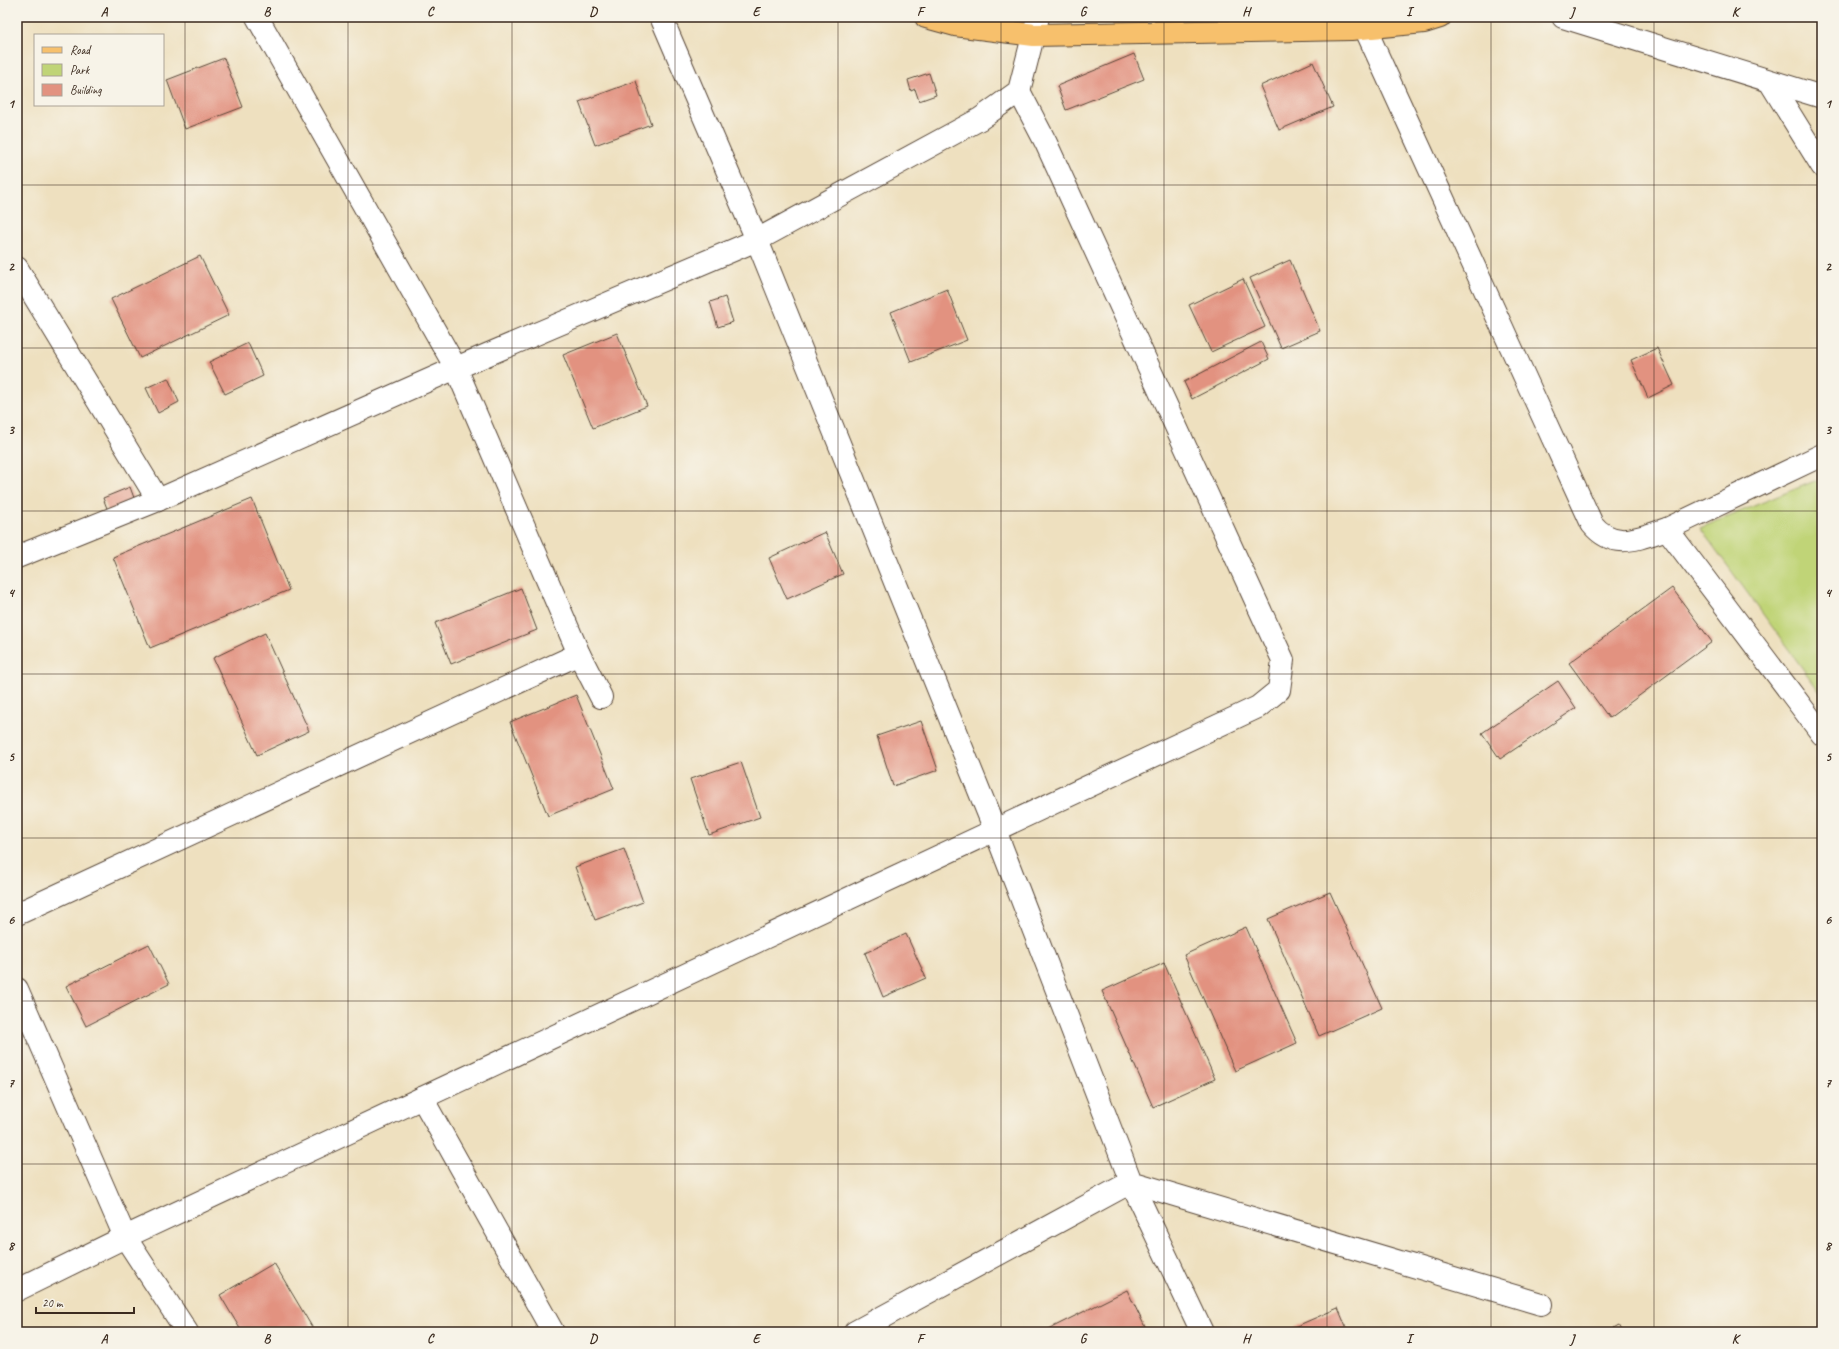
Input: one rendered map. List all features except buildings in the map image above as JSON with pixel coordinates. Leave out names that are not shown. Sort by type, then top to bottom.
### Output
[{"type":"main road","points":[[926,17],[955,25],[1365,28],[1424,22],[1440,17]]},
{"type":"street","points":[[257,17],[456,368],[579,654],[602,697]]},
{"type":"street","points":[[661,17],[757,240],[995,830],[1131,1182],[1202,1332]]},
{"type":"street","points":[[1563,17],[1822,97]]},
{"type":"street","points":[[17,557],[158,500],[456,368],[757,240],[980,119],[1019,91],[1036,26]]},
{"type":"street","points":[[1365,28],[1592,524],[1599,533],[1609,539],[1620,540],[1637,538],[1667,528],[1822,455]]},
{"type":"street","points":[[1770,82],[1822,166]]},
{"type":"street","points":[[17,1290],[125,1237],[1258,707],[1279,690],[1282,660],[1046,143],[1019,91]]},
{"type":"street","points":[[17,268],[158,500]]},
{"type":"street","points":[[1667,528],[1822,734]]},
{"type":"street","points":[[17,914],[579,654]]},
{"type":"street","points":[[17,990],[125,1237],[187,1332]]},
{"type":"street","points":[[422,1098],[553,1332]]},
{"type":"street","points":[[855,1332],[1131,1182],[1541,1304]]},
{"type":"green space","points":[[1822,478],[1822,695],[1700,528]]}]
